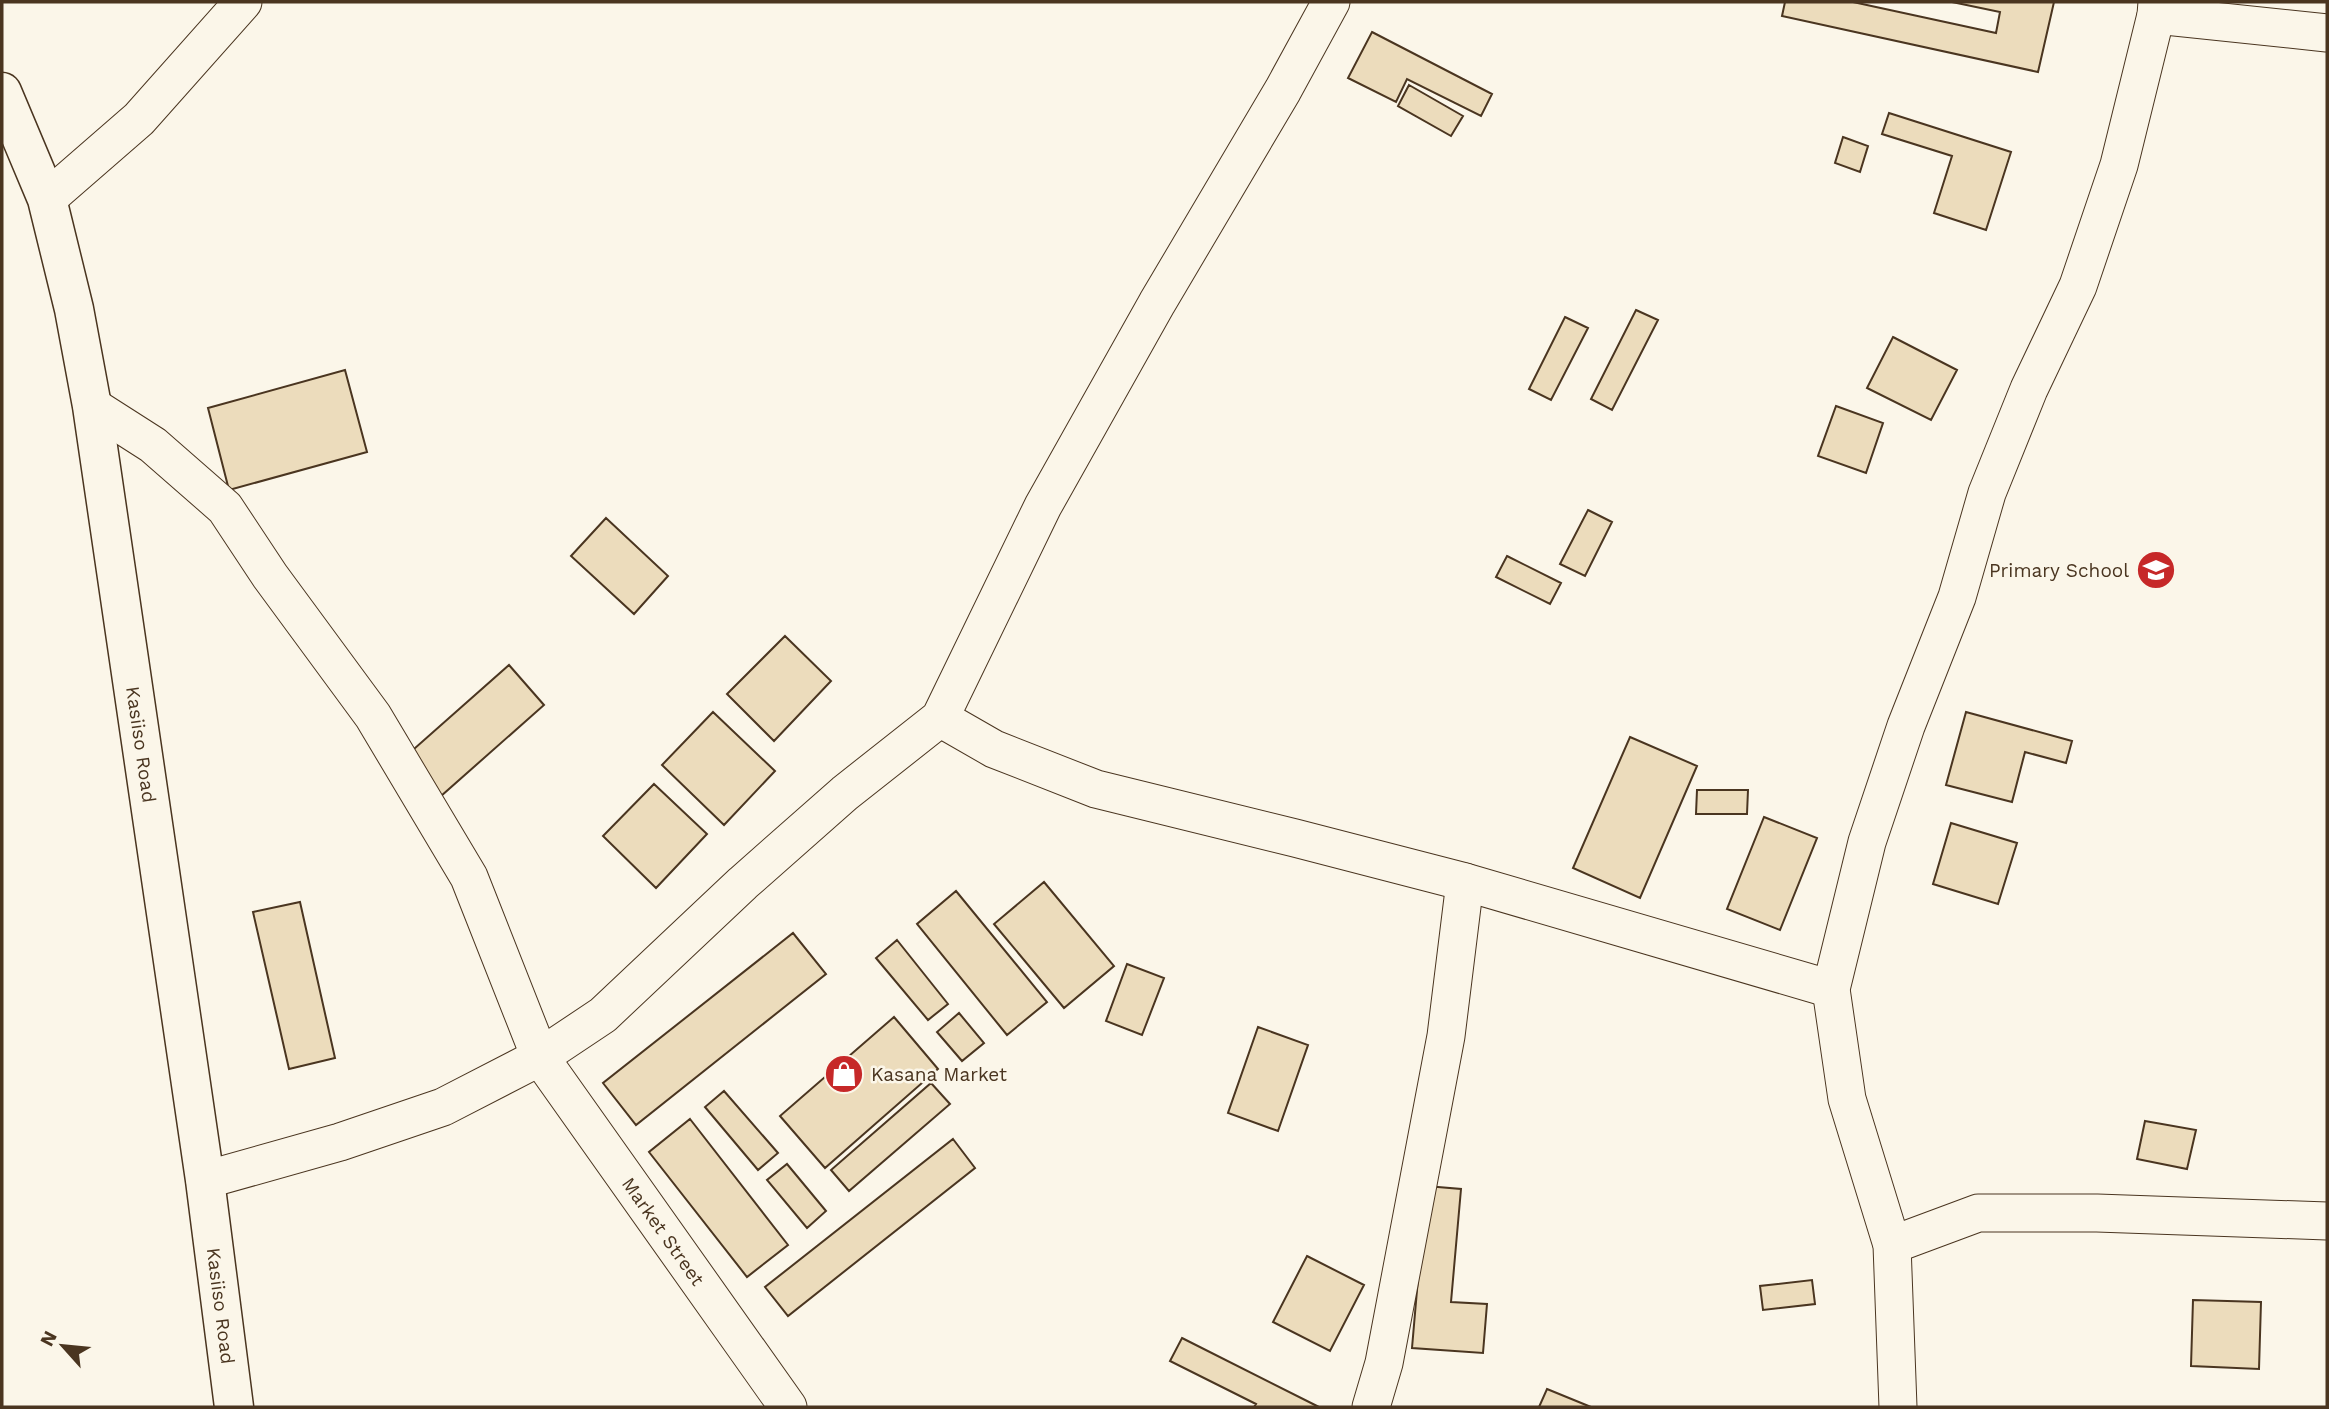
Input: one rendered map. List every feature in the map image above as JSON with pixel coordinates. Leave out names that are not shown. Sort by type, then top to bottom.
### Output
[{"type":"main road","name":"Kasiiso Road","points":[[2,92],[47,199],[74,309],[92,406],[205,1180],[234,1407]]},
{"type":"street","points":[[47,199],[139,119],[243,2]]},
{"type":"street","points":[[205,1180],[340,1142],[443,1107],[540,1057],[603,1015],[824,811],[940,718],[1043,506],[1331,2]]},
{"type":"street","points":[[1898,1407],[1892,1245],[1847,1099],[1831,989],[1867,842],[1906,726],[1956,597],[1987,493],[2029,389],[2078,286],[2119,164],[2156,8],[2327,33]]},
{"type":"street","name":"Market Street","points":[[92,406],[153,445],[225,508],[270,576],[373,716],[468,877],[540,1057],[788,1407]]},
{"type":"street","points":[[940,718],[993,749],[1096,789],[1465,883],[1831,989]]},
{"type":"street","points":[[1371,1407],[1384,1363],[1446,1036],[1465,883]]},
{"type":"street","points":[[1892,1245],[1978,1213],[2097,1213],[2327,1221]]},
{"type":"building","points":[[1785,2],[1853,2],[1996,33],[2000,12],[1952,2],[2054,2],[2038,72],[1782,16]]},
{"type":"building","points":[[1372,32],[1492,94],[1481,116],[1407,79],[1396,102],[1348,78]]},
{"type":"building","points":[[1409,85],[1463,116],[1451,136],[1398,106]]},
{"type":"building","points":[[1889,113],[2011,152],[1986,230],[1934,213],[1952,156],[1882,134]]},
{"type":"building","points":[[1843,137],[1868,146],[1860,172],[1835,163]]},
{"type":"building","points":[[1636,310],[1658,320],[1612,410],[1591,399]]},
{"type":"building","points":[[1565,317],[1588,328],[1551,400],[1529,389]]},
{"type":"building","points":[[1893,337],[1957,370],[1931,420],[1867,388]]},
{"type":"building","points":[[345,370],[367,452],[229,490],[208,408]]},
{"type":"building","points":[[1836,406],[1883,423],[1866,473],[1818,456]]},
{"type":"building","points":[[1588,510],[1612,522],[1585,576],[1560,564]]},
{"type":"building","points":[[606,518],[668,576],[634,614],[571,556]]},
{"type":"building","points":[[1507,556],[1561,583],[1550,604],[1496,577]]},
{"type":"building","points":[[785,636],[831,681],[774,741],[727,694]]},
{"type":"building","points":[[509,665],[544,705],[441,796],[406,756]]},
{"type":"building","points":[[713,712],[775,771],[724,825],[662,765]]},
{"type":"building","points":[[1966,712],[2072,741],[2066,763],[2025,752],[2012,802],[1946,785]]},
{"type":"building","points":[[1630,737],[1697,766],[1640,898],[1573,868]]},
{"type":"building","points":[[654,784],[707,834],[656,888],[603,836]]},
{"type":"building","points":[[1697,790],[1748,790],[1747,814],[1696,814]]},
{"type":"building","points":[[1764,817],[1817,838],[1780,930],[1727,909]]},
{"type":"building","points":[[1951,823],[2017,843],[1998,904],[1933,884]]},
{"type":"building","points":[[1044,882],[1114,966],[1064,1008],[994,924]]},
{"type":"building","points":[[956,891],[1047,1002],[1007,1035],[917,924]]},
{"type":"building","points":[[300,902],[335,1058],[289,1069],[253,912]]},
{"type":"building","points":[[793,933],[826,974],[636,1125],[603,1083]]},
{"type":"building","points":[[897,940],[948,1004],[928,1020],[876,958]]},
{"type":"building","points":[[1127,964],[1164,978],[1142,1035],[1106,1021]]},
{"type":"building","points":[[959,1013],[984,1043],[962,1061],[937,1032]]},
{"type":"building","points":[[894,1017],[938,1069],[825,1168],[780,1116]]},
{"type":"building","points":[[1258,1027],[1308,1045],[1278,1131],[1228,1113]]},
{"type":"building","points":[[931,1083],[950,1104],[849,1191],[831,1170]]},
{"type":"building","points":[[724,1091],[778,1153],[758,1170],[705,1107]]},
{"type":"building","points":[[690,1119],[788,1245],[747,1277],[649,1152]]},
{"type":"building","points":[[2145,1121],[2196,1130],[2187,1169],[2137,1159]]},
{"type":"building","points":[[953,1139],[975,1168],[788,1316],[765,1287]]},
{"type":"building","points":[[787,1164],[826,1211],[807,1228],[767,1180]]},
{"type":"building","points":[[1426,1186],[1461,1189],[1451,1302],[1487,1304],[1483,1353],[1412,1348]]},
{"type":"building","points":[[1307,1256],[1364,1285],[1330,1351],[1273,1322]]},
{"type":"building","points":[[1812,1280],[1815,1304],[1763,1310],[1760,1286]]},
{"type":"building","points":[[2193,1300],[2261,1302],[2259,1369],[2191,1366]]},
{"type":"building","points":[[1182,1338],[1319,1407],[1254,1407],[1256,1404],[1170,1361]]},
{"type":"building","points":[[1547,1389],[1591,1407],[1539,1407]]},
{"type":"place","name":"Primary School","points":[[2156,570]]},
{"type":"place","name":"Kasana Market","points":[[844,1074]]}]
